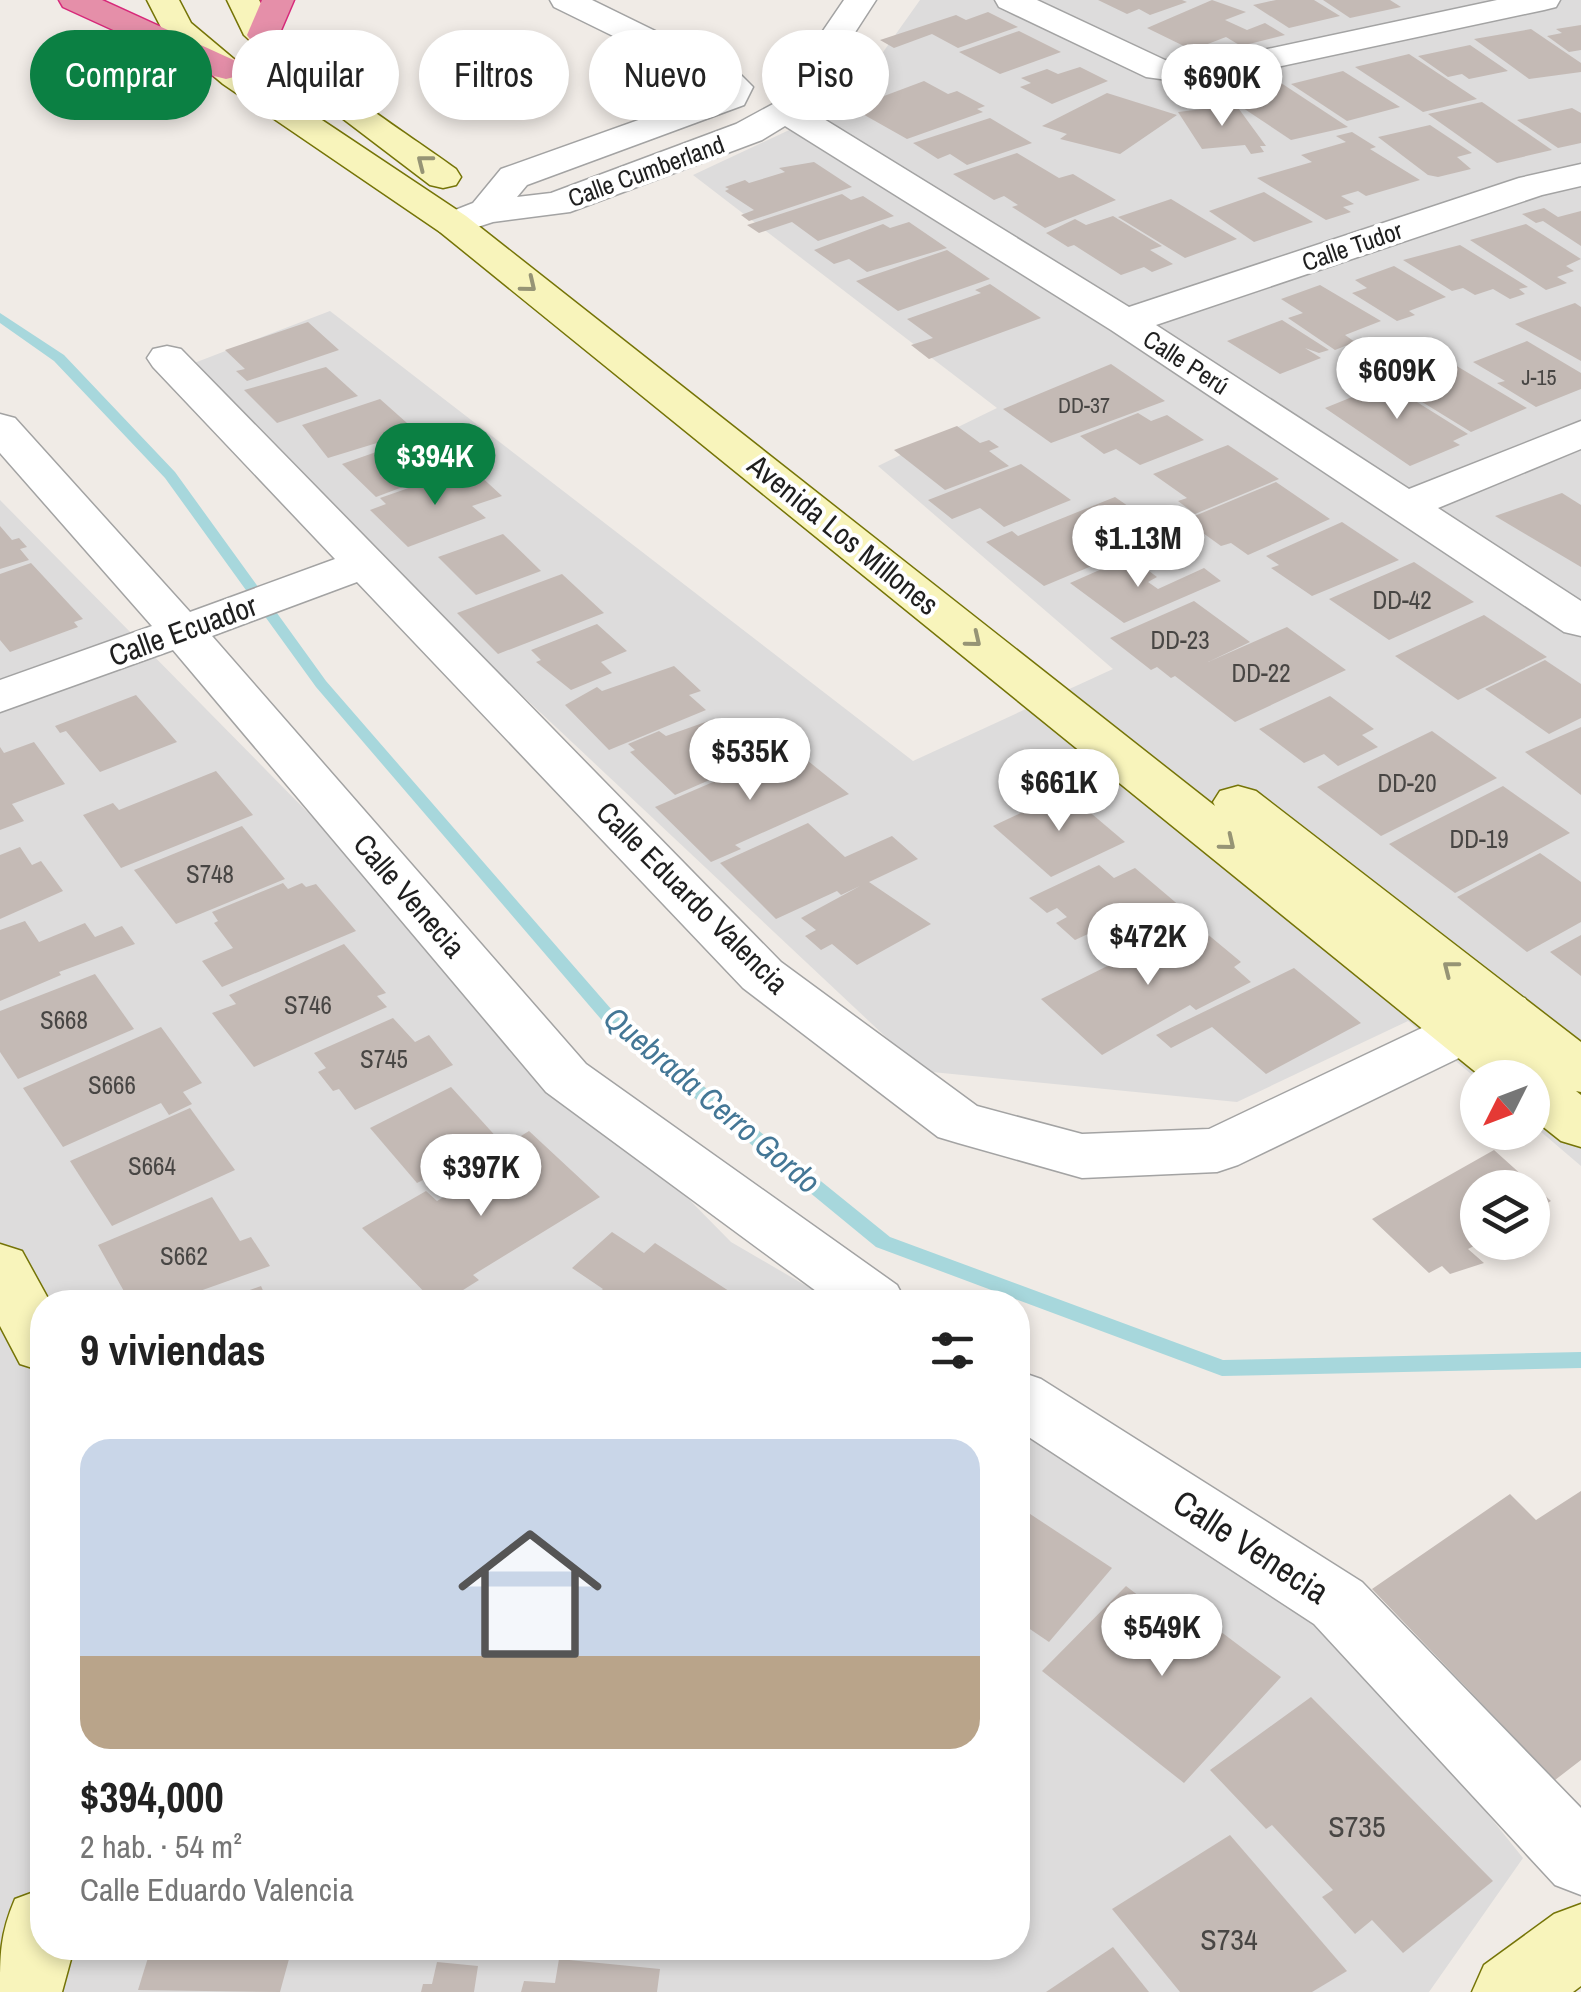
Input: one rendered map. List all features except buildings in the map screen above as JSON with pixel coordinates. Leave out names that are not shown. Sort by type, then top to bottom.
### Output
[{"type":"highway","points":[[75,0],[226,69]]},
{"type":"street","name":"Avenida Los Millones","points":[[164,0],[177,28],[226,69],[469,217]]},
{"type":"street","points":[[469,217],[514,177],[732,98],[736,86],[566,0]]},
{"type":"street","name":"Calle Cumberland","points":[[840,30],[860,0]]},
{"type":"street","points":[[1011,0],[1158,70],[1197,74],[1544,0]]},
{"type":"street","name":"Avenida Los Millones","points":[[262,12],[308,76],[469,217],[1485,1022],[1581,1072]]},
{"type":"street","name":"Calle Cumberland","points":[[469,217],[558,204],[749,132],[770,120]]},
{"type":"street","name":"Calle Perú","points":[[800,120],[1125,322],[1581,622]]},
{"type":"street","name":"Calle Tudor","points":[[1125,322],[1532,186],[1581,175]]},
{"type":"street","name":"Calle Eduardo Valencia","points":[[167,358],[762,974],[958,1122],[1082,1156],[1217,1150],[1485,1022]]},
{"type":"street","name":"Calle Venecia","points":[[0,427],[566,1078],[858,1290]]},
{"type":"street","points":[[1406,506],[1581,434]]},
{"type":"street","name":"Calle Ecuador","points":[[0,697],[365,564]]},
{"type":"street","name":"Avenida Los Millones","points":[[1485,1022],[1510,1060]]},
{"type":"street","points":[[1550,1101],[1581,1126]]},
{"type":"street","points":[[0,1268],[30,1324]]},
{"type":"street","name":"Calle Venecia","points":[[1030,1405],[1338,1603],[1581,1860]]},
{"type":"street","points":[[1511,1992],[1581,1940]]},
{"type":"street","points":[[23,1992],[32,1960]]},
{"type":"shaded area","points":[[920,0],[1581,0],[1581,1166],[1550,1140],[1550,1060],[1460,1060],[1460,1065],[1408,1021],[1237,1102],[922,1071],[176,370],[330,311],[913,761],[1113,669],[878,466],[997,408],[693,175],[811,120],[889,120],[889,44]]},
{"type":"shaded area","points":[[0,500],[731,1242],[813,1290],[30,1290],[30,1960],[1030,1960],[1030,1418],[1296,1575],[1523,1858],[1429,1992],[0,1992]]},
{"type":"waterway","name":"Quebrada Cerro Gordo","points":[[0,317],[59,358],[170,475],[321,684],[612,1021],[883,1242],[1012,1290]]},
{"type":"waterway","name":"Quebrada Cerro Gordo","points":[[1030,1297],[1222,1368],[1581,1360]]}]
